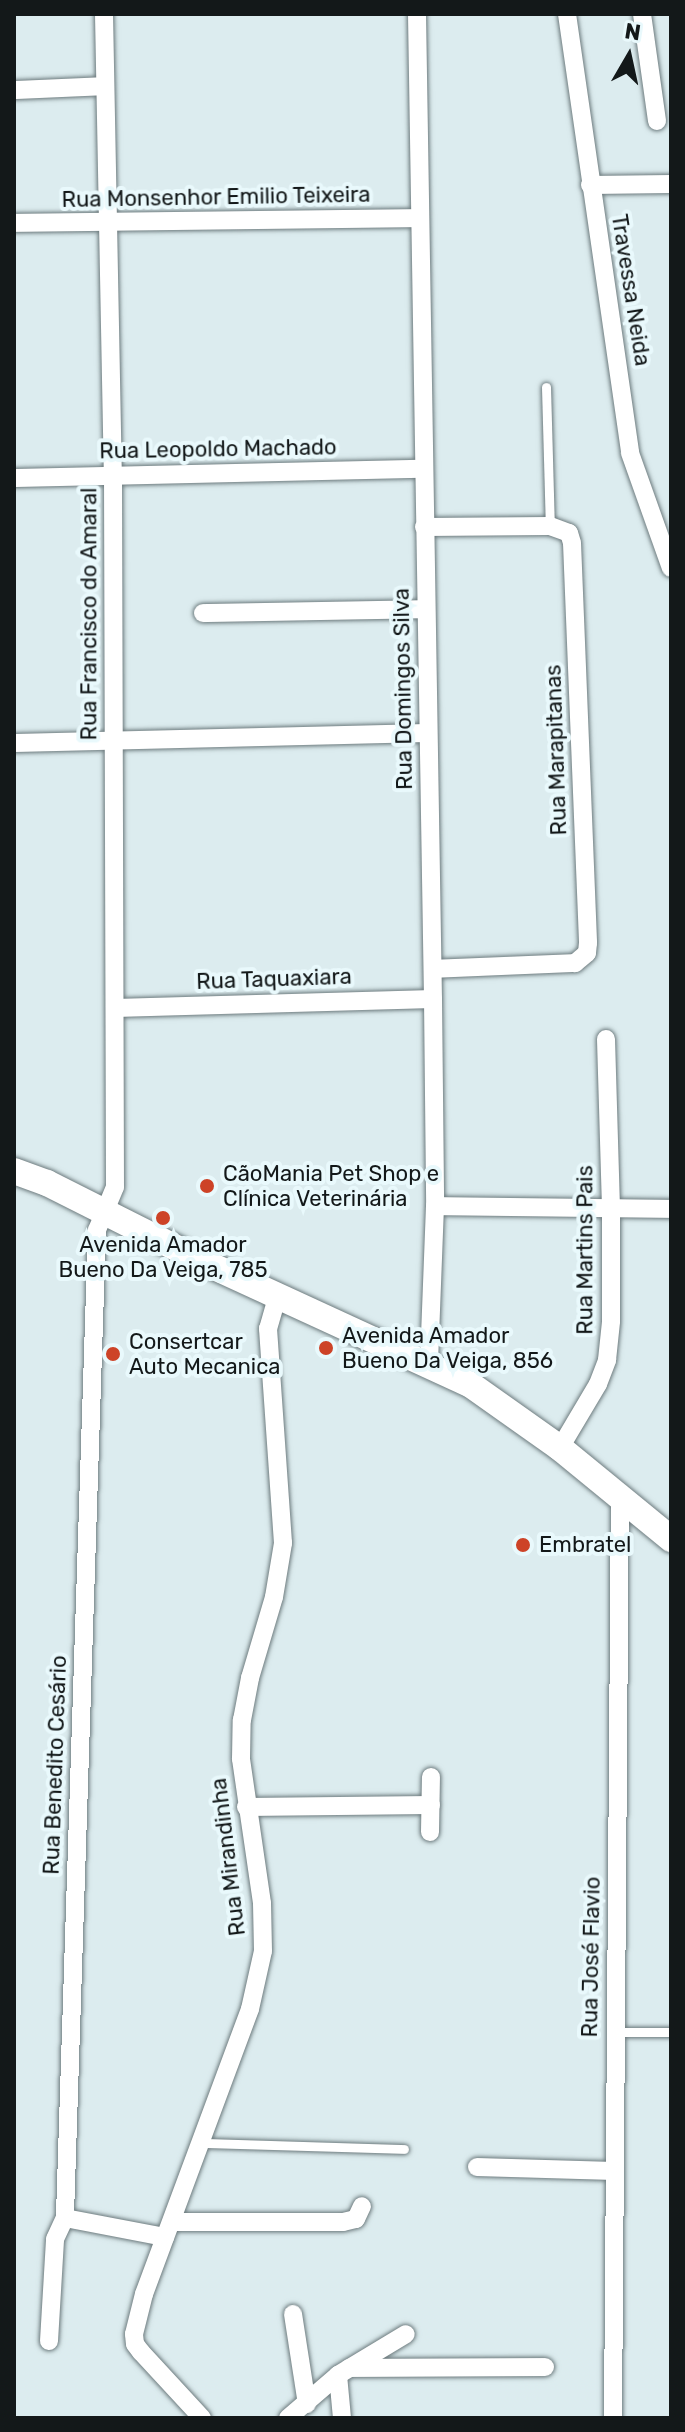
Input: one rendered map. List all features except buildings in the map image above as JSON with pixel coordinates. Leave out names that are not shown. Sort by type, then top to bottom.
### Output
[{"type":"main road","points":[[14,1171],[47,1183],[277,1297],[429,1363],[471,1385],[560,1448],[671,1539]]},
{"type":"street","name":"Rua Francisco do Amaral","points":[[104,14],[113,474],[115,1008],[115,1187],[104,1212]]},
{"type":"street","name":"Rua Domingos Silva","points":[[417,14],[418,218],[433,969],[435,1206],[429,1363]]},
{"type":"street","name":"Travessa Neida","points":[[567,14],[630,453],[671,568]]},
{"type":"street","points":[[642,14],[657,121]]},
{"type":"street","points":[[14,90],[104,86]]},
{"type":"street","points":[[590,185],[671,184]]},
{"type":"street","name":"Rua Monsenhor Emilio Teixeira","points":[[14,223],[418,218]]},
{"type":"street","name":"Rua Leopoldo Machado","points":[[14,478],[423,469]]},
{"type":"street","points":[[424,527],[550,526]]},
{"type":"street","name":"Rua Marapitanas","points":[[433,969],[575,963],[587,953],[572,543],[569,533],[550,526]]},
{"type":"street","points":[[203,613],[425,609]]},
{"type":"street","points":[[14,743],[428,733]]},
{"type":"street","name":"Rua Taquaxiara","points":[[115,1008],[433,999]]},
{"type":"street","name":"Rua Martins Pais","points":[[560,1448],[598,1384],[607,1360],[611,1321],[611,1208],[606,1039]]},
{"type":"street","points":[[435,1206],[671,1209]]},
{"type":"street","name":"Rua Benedito Cesário","points":[[49,2341],[55,2239],[65,2218],[97,1230],[104,1212]]},
{"type":"street","name":"Rua Mirandinha","points":[[202,2418],[135,2344],[144,2294],[250,2009],[263,1951],[262,1903],[241,1759],[242,1720],[280,1573],[283,1543],[268,1329],[277,1297]]},
{"type":"street","name":"Rua José Flavio","points":[[613,2418],[620,1496]]},
{"type":"street","points":[[430,1832],[431,1777]]},
{"type":"street","points":[[246,1807],[431,1805]]},
{"type":"street","points":[[477,2167],[614,2171]]},
{"type":"street","points":[[65,2218],[169,2229],[343,2222],[356,2219],[362,2206]]},
{"type":"street","points":[[293,2314],[307,2404]]},
{"type":"street","points":[[288,2418],[344,2371],[406,2334]]},
{"type":"street","points":[[344,2371],[545,2367]]},
{"type":"street","points":[[342,2418],[344,2371]]},
{"type":"lane","points":[[546,387],[550,526]]},
{"type":"lane","points":[[614,2032],[671,2032]]},
{"type":"lane","points":[[202,2143],[404,2149]]},
{"type":"place","name":"CãoMania Pet Shop e Clínica Veterinária","points":[[207,1186]]},
{"type":"place","name":"Avenida Amador Bueno Da Veiga, 785","points":[[163,1218]]},
{"type":"place","name":"Avenida Amador Bueno Da Veiga, 856","points":[[326,1348]]},
{"type":"place","name":"Consertcar Auto Mecanica","points":[[113,1354]]},
{"type":"place","name":"Embratel","points":[[523,1545]]}]
